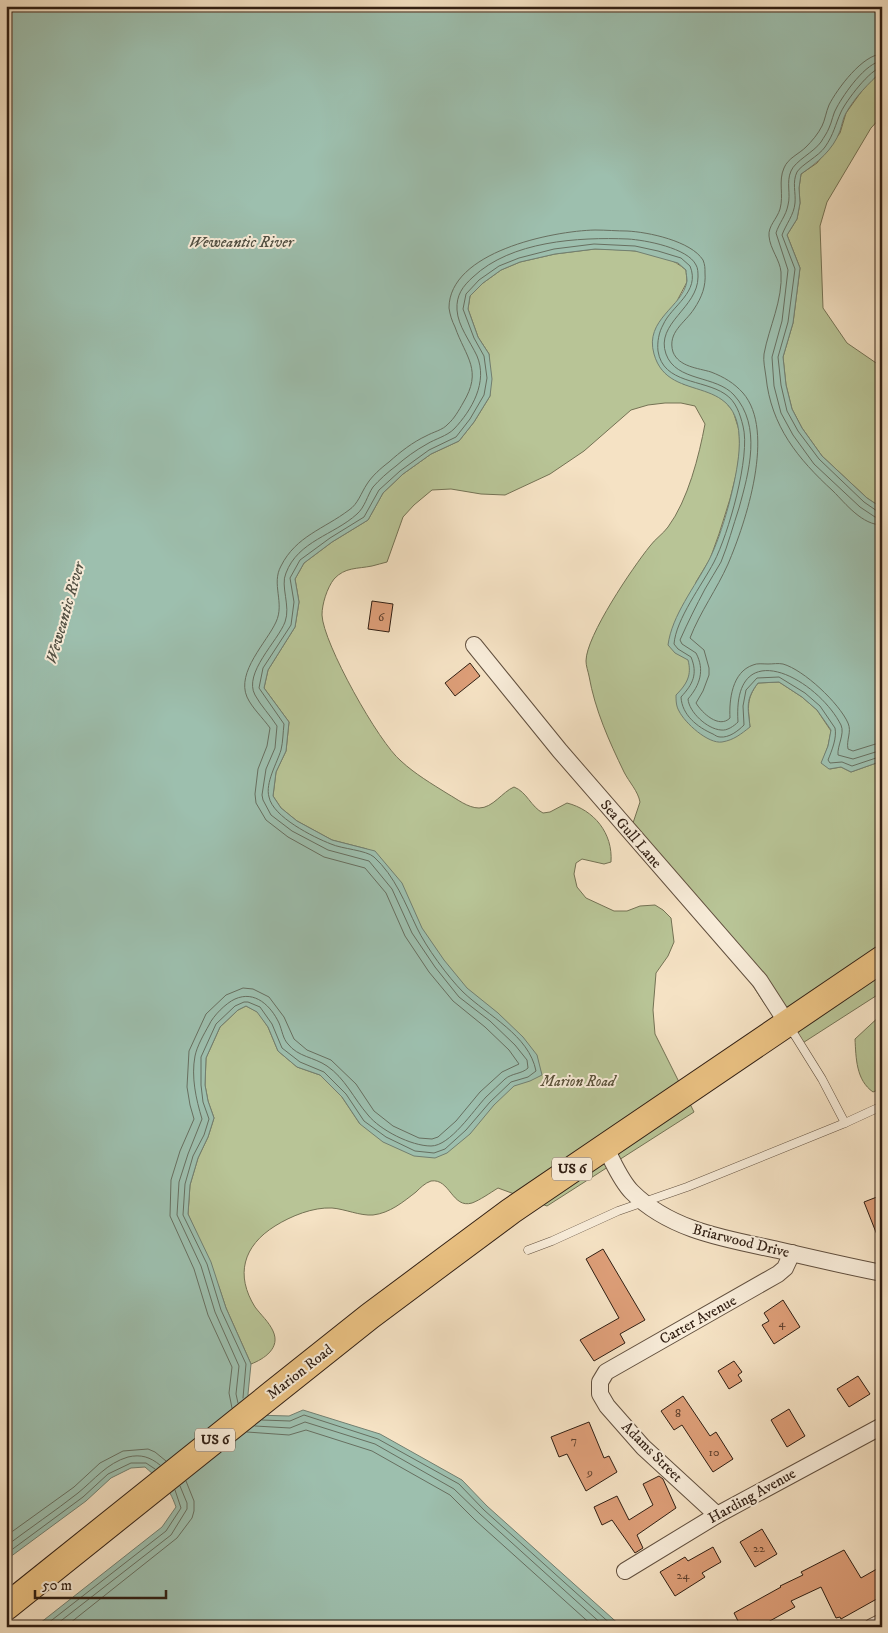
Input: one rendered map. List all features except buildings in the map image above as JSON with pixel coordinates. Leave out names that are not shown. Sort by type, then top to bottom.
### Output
[{"type":"main road","name":"Marion Road","points":[[6,1607],[272,1394],[511,1211],[604,1146],[882,959]]},
{"type":"street","name":"Sea Gull Lane","points":[[474,645],[560,751],[760,981],[787,1023]]},
{"type":"street","name":"Briarwood Drive","points":[[604,1146],[631,1191],[644,1202],[685,1226],[726,1239],[882,1273]]},
{"type":"street","name":"Carter Avenue","points":[[600,1382],[606,1372],[778,1274],[785,1268],[792,1254]]},
{"type":"street","name":"Adams Street","points":[[600,1382],[600,1394],[607,1406],[643,1447],[717,1515]]},
{"type":"street","name":"Harding Avenue","points":[[625,1571],[717,1515],[882,1426]]},
{"type":"street","points":[[872,1627],[882,1622]]},
{"type":"lane","points":[[787,1023],[822,1080],[845,1123]]},
{"type":"lane","points":[[528,1250],[845,1123],[882,1106]]},
{"type":"green space","points":[[882,71],[882,116],[871,128],[827,202],[820,226],[823,308],[847,343],[882,367],[882,508],[867,498],[822,456],[802,428],[792,409],[786,385],[783,357],[793,323],[800,268],[787,235],[797,219],[800,203],[799,188],[801,174],[817,163],[840,133],[846,113],[866,85]]},
{"type":"green space","points":[[595,249],[655,254],[676,263],[686,270],[687,282],[678,299],[683,384],[706,390],[722,398],[733,411],[739,430],[740,450],[730,499],[710,559],[696,582],[698,660],[750,727],[749,704],[754,689],[758,683],[779,682],[802,697],[817,710],[831,731],[822,763],[830,769],[841,767],[851,772],[882,761],[882,992],[798,1046],[764,1003],[735,958],[629,835],[640,802],[603,725],[595,701],[586,661],[594,635],[622,585],[652,543],[668,527],[687,491],[700,450],[705,424],[695,406],[681,403],[665,403],[631,410],[584,451],[550,474],[505,495],[481,494],[451,489],[432,490],[403,517],[387,562],[347,570],[338,575],[331,583],[325,596],[322,615],[332,647],[354,692],[391,751],[424,779],[471,807],[479,808],[489,805],[514,787],[522,792],[543,813],[550,812],[567,803],[586,811],[600,824],[609,842],[611,862],[604,864],[582,859],[576,863],[574,874],[577,887],[586,898],[614,911],[627,911],[640,906],[655,905],[671,918],[674,942],[668,956],[656,973],[653,1010],[655,1034],[694,1112],[547,1206],[498,1188],[475,1202],[465,1204],[455,1198],[443,1184],[431,1181],[396,1206],[379,1214],[368,1215],[325,1208],[302,1213],[281,1222],[264,1234],[256,1243],[249,1252],[246,1262],[245,1284],[249,1295],[275,1337],[275,1343],[270,1352],[251,1364],[188,1214],[190,1185],[198,1158],[214,1118],[205,1085],[206,1058],[220,1027],[238,1010],[246,1006],[258,1012],[268,1027],[278,1051],[297,1067],[320,1075],[342,1097],[360,1124],[367,849],[332,840],[297,821],[281,808],[273,796],[276,772],[286,751],[289,722],[264,688],[268,670],[295,627],[299,602],[295,579],[304,563],[332,542],[368,520],[383,493],[403,474],[431,454],[459,441],[474,422],[490,396],[489,354],[478,337],[468,309],[470,296],[483,283],[501,270],[520,262],[555,254]]},
{"type":"green space","points":[[882,1014],[882,1088],[873,1092],[867,1087],[860,1075],[855,1039]]},
{"type":"water","name":"Weweantic River","points":[[6,6],[882,6],[882,71],[863,90],[850,107],[844,117],[837,138],[829,150],[819,161],[801,174],[799,188],[800,203],[797,219],[787,235],[800,268],[793,323],[783,357],[786,385],[792,409],[802,428],[822,456],[867,498],[882,508],[882,761],[851,772],[841,767],[829,769],[821,763],[828,746],[831,730],[817,710],[802,697],[779,682],[758,683],[749,699],[750,727],[730,740],[716,742],[710,740],[686,721],[678,709],[676,695],[688,679],[689,665],[688,660],[675,653],[668,645],[670,634],[679,612],[709,560],[724,522],[738,463],[738,425],[730,408],[719,398],[674,380],[662,370],[654,354],[652,342],[654,331],[684,290],[687,281],[686,270],[678,263],[635,251],[595,249],[555,254],[520,262],[501,270],[483,283],[470,296],[468,309],[478,337],[489,354],[492,379],[490,396],[474,422],[459,441],[431,454],[403,474],[383,493],[368,520],[332,542],[304,563],[295,579],[299,602],[295,627],[268,670],[264,688],[289,722],[286,751],[276,772],[273,796],[281,808],[297,821],[332,840],[375,851],[402,883],[422,928],[444,960],[467,988],[498,1013],[523,1037],[537,1055],[542,1075],[514,1086],[494,1105],[470,1134],[447,1153],[435,1158],[414,1156],[383,1142],[360,1124],[342,1097],[320,1075],[297,1067],[278,1051],[268,1027],[257,1012],[246,1006],[238,1010],[220,1027],[206,1058],[205,1085],[214,1118],[198,1158],[190,1185],[188,1214],[211,1262],[226,1308],[251,1364],[248,1394],[251,1411],[254,1415],[289,1416],[303,1410],[380,1434],[462,1480],[487,1506],[622,1627],[35,1627],[162,1527],[176,1507],[164,1485],[145,1467],[131,1468],[111,1478],[86,1501],[6,1560]]}]
